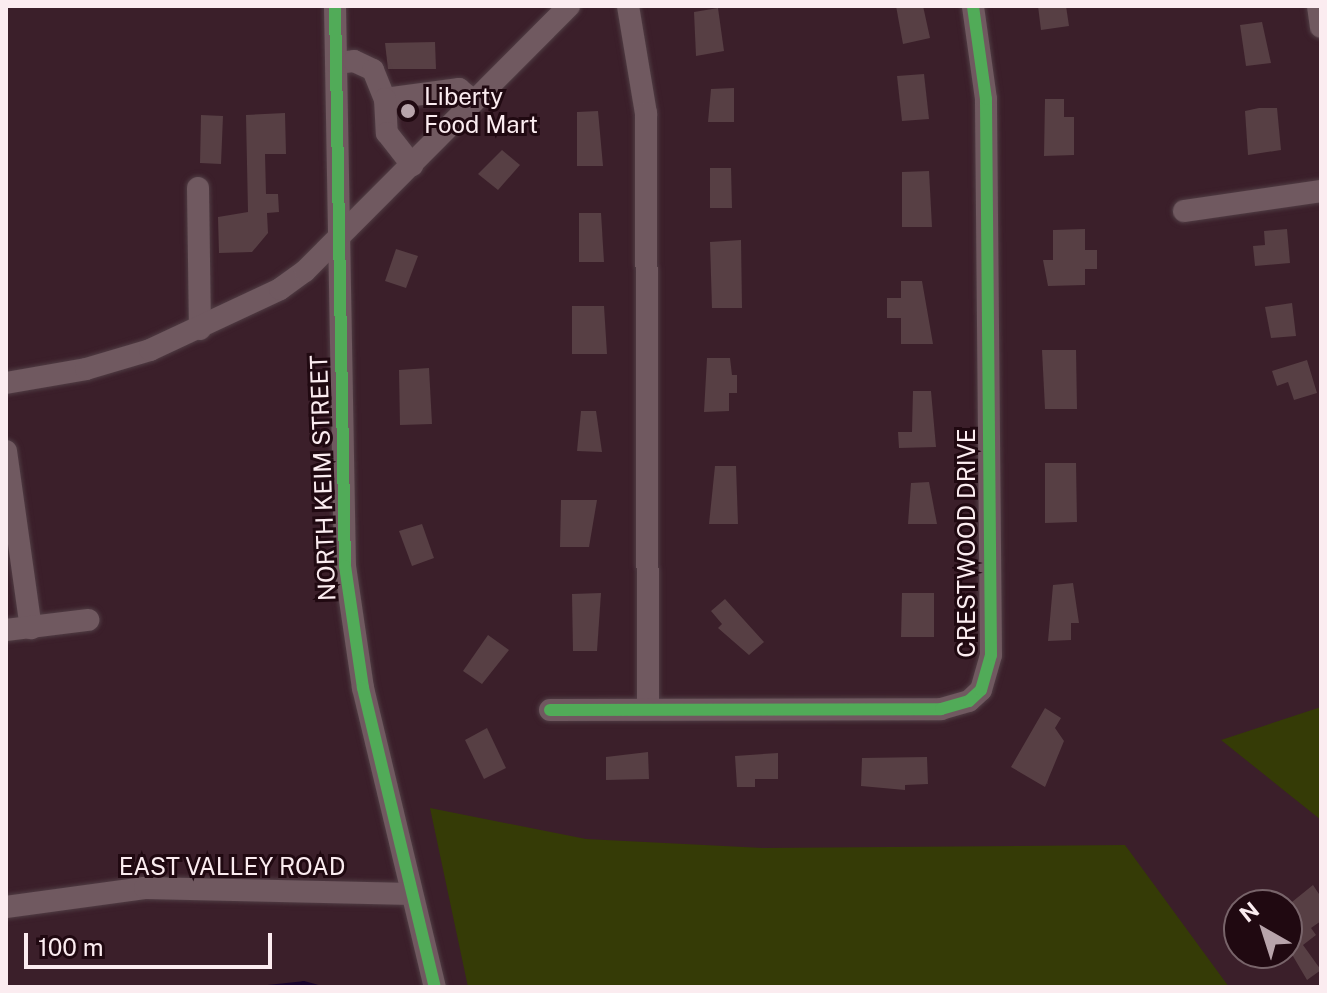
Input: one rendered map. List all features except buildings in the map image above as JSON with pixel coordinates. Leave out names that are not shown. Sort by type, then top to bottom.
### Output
[{"type":"street","name":"NORTH KEIM STREET","points":[[335,6],[345,566],[363,688],[435,987]]},
{"type":"street","points":[[6,383],[116,361],[200,329],[280,289],[338,238],[569,6]]},
{"type":"street","points":[[628,6],[646,113],[648,708]]},
{"type":"street","name":"CRESTWOOD DRIVE","points":[[550,710],[941,709],[969,701],[985,682],[991,655],[986,99],[973,6]]},
{"type":"street","points":[[1318,6],[1321,27]]},
{"type":"street","points":[[336,63],[354,61],[373,70],[385,99],[387,133],[412,165]]},
{"type":"street","points":[[385,99],[459,89],[474,101]]},
{"type":"street","points":[[198,188],[200,329]]},
{"type":"street","points":[[1184,211],[1321,191]]},
{"type":"street","points":[[6,451],[31,628]]},
{"type":"street","points":[[6,630],[88,620]]},
{"type":"street","name":"EAST VALLEY ROAD","points":[[6,907],[145,888],[412,894]]},
{"type":"green space","points":[[1321,707],[1321,820],[1221,740]]},
{"type":"green space","points":[[430,808],[586,839],[763,848],[1125,845],[1229,987],[468,987]]},
{"type":"waterway","points":[[267,987],[303,983],[318,987]]},
{"type":"cycle path","points":[[335,6],[345,566],[363,688],[435,987]]},
{"type":"cycle path","points":[[550,710],[941,709],[969,701],[981,690],[991,655],[986,99],[973,6]]},
{"type":"place","name":"Liberty Food Mart","points":[[408,111]]}]
